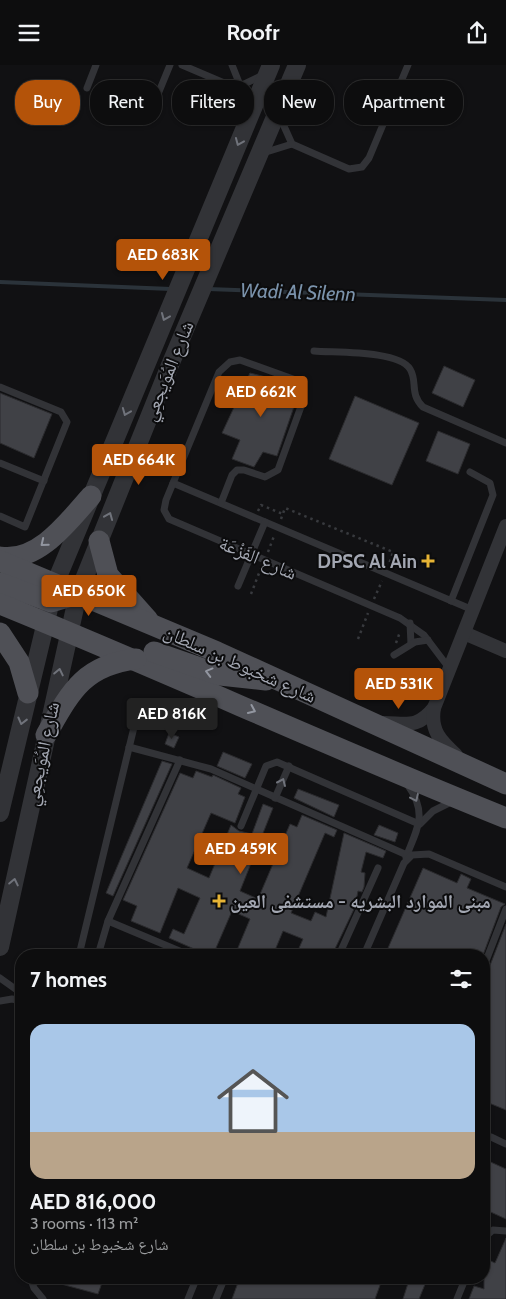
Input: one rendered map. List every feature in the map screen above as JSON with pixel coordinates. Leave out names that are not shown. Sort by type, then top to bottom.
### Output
[{"type":"main road","points":[[0,557],[15,558],[33,551],[62,527],[91,496]]},
{"type":"main road","points":[[99,541],[108,575],[135,607],[158,628]]},
{"type":"main road","name":"شارع شخبوط بن سلطان","points":[[0,561],[51,603],[70,625],[136,659],[401,775],[506,818]]},
{"type":"main road","points":[[0,583],[51,603],[78,594]]},
{"type":"main road","name":"شارع شخبوط بن سلطان","points":[[78,594],[217,652],[506,784]]},
{"type":"main road","name":"شارع شخبوط بن سلطان","points":[[0,604],[51,603]]},
{"type":"main road","points":[[70,625],[202,670],[238,678],[275,680]]},
{"type":"main road","points":[[0,633],[19,662],[28,693]]},
{"type":"main road","points":[[46,735],[66,699],[82,680],[108,665],[136,659]]},
{"type":"street","name":"شارع المُوَيجعِي","points":[[290,80],[296,65]]},
{"type":"street","name":"شارع المُوَيجعِي","points":[[254,105],[270,68]]},
{"type":"street","name":"شارع المُوَيجعِي","points":[[0,813],[2,789],[51,603],[91,496],[245,125]]},
{"type":"street","name":"شارع المُوَيجعِي","points":[[0,947],[78,594],[170,365],[271,125]]},
{"type":"street","points":[[462,764],[438,737],[433,723],[434,708],[505,533]]},
{"type":"street","points":[[464,633],[506,651]]},
{"type":"street","points":[[374,724],[409,725],[423,719],[434,708]]},
{"type":"lane","points":[[87,88],[96,65]]},
{"type":"lane","points":[[162,84],[170,65]]},
{"type":"lane","points":[[182,65],[220,80]]},
{"type":"lane","points":[[232,65],[236,80]]},
{"type":"lane","points":[[283,125],[292,144],[349,169],[362,167],[369,158],[408,65]]},
{"type":"lane","points":[[250,80],[270,68]]},
{"type":"lane","points":[[258,156],[292,144]]},
{"type":"lane","points":[[314,351],[387,357],[400,360],[410,370],[415,397],[423,407],[506,443]]},
{"type":"lane","name":"شارع الفَزْعَة","points":[[221,503],[232,475],[237,470],[244,470],[265,477],[278,470],[304,401],[300,386],[293,379],[240,361],[230,362],[219,372],[164,505],[169,519],[407,622],[428,640],[449,669]]},
{"type":"lane","points":[[0,387],[61,412],[66,418],[65,430],[25,527],[0,517]]},
{"type":"lane","points":[[0,463],[44,481]]},
{"type":"lane","points":[[451,601],[493,495],[490,483],[470,472]]},
{"type":"lane","name":"شارع الفَزْعَة","points":[[173,483],[473,610]]},
{"type":"lane","points":[[238,586],[265,522]]},
{"type":"lane","points":[[407,622],[411,644]]},
{"type":"lane","points":[[394,655],[411,644],[428,640]]},
{"type":"lane","points":[[80,949],[136,719]]},
{"type":"lane","points":[[129,747],[210,769],[407,855]]},
{"type":"lane","points":[[100,949],[108,921],[180,760]]},
{"type":"lane","points":[[241,826],[269,763],[277,762],[419,824]]},
{"type":"lane","points":[[275,798],[289,766]]},
{"type":"lane","points":[[367,949],[419,824],[417,800],[401,775]]},
{"type":"lane","points":[[419,824],[442,806],[460,800]]},
{"type":"lane","points":[[404,863],[412,855],[429,854],[506,887]]},
{"type":"lane","points":[[343,949],[378,868]]},
{"type":"lane","points":[[490,950],[506,909]]},
{"type":"lane","points":[[108,921],[175,949]]},
{"type":"lane","points":[[0,978],[15,989]]},
{"type":"lane","points":[[0,1001],[15,1000]]},
{"type":"lane","points":[[491,1137],[506,1143]]},
{"type":"lane","points":[[490,1233],[494,1230],[506,1231]]},
{"type":"lane","points":[[33,1284],[43,1299]]},
{"type":"lane","points":[[188,1299],[194,1284]]},
{"type":"lane","points":[[216,1299],[222,1284]]},
{"type":"lane","points":[[457,1299],[463,1284]]},
{"type":"path","points":[[395,645],[407,622]]},
{"type":"building","points":[[444,366],[475,380],[463,407],[432,393]]},
{"type":"building","points":[[250,373],[290,383],[288,387],[296,391],[297,398],[277,456],[263,452],[254,467],[232,459],[240,440],[222,433]]},
{"type":"building","points":[[0,393],[52,414],[34,458],[0,443]]},
{"type":"building","points":[[355,396],[419,423],[392,485],[329,459]]},
{"type":"building","points":[[438,431],[470,444],[458,474],[426,461]]},
{"type":"building","points":[[169,733],[179,737],[174,748],[165,744]]},
{"type":"building","points":[[223,752],[252,764],[245,778],[217,766]]},
{"type":"building","points":[[162,761],[172,764],[113,896],[106,893]]},
{"type":"building","points":[[196,771],[212,777],[213,775],[241,788],[238,794],[245,797],[235,823],[211,813],[187,868],[209,878],[231,825],[239,831],[252,834],[263,804],[273,808],[240,891],[258,899],[290,824],[297,827],[302,815],[337,830],[334,837],[325,833],[291,913],[311,921],[315,912],[326,917],[344,833],[386,851],[383,858],[366,852],[361,872],[365,873],[364,887],[362,892],[358,891],[355,907],[335,949],[299,949],[303,939],[283,931],[276,949],[238,949],[250,919],[232,911],[216,948],[218,949],[194,949],[169,938],[173,929],[184,934],[200,898],[178,888],[160,933],[131,921],[137,906],[123,900],[180,773],[193,778]]},
{"type":"building","points":[[298,789],[339,805],[334,817],[294,798]]},
{"type":"building","points":[[379,825],[398,833],[395,842],[374,835]]},
{"type":"building","points":[[423,868],[457,883],[461,874],[471,879],[467,888],[505,904],[501,907],[485,949],[388,949]]},
{"type":"building","points":[[506,924],[506,1110],[490,1103],[490,965]]},
{"type":"building","points":[[490,1162],[506,1169],[506,1219],[490,1212]]},
{"type":"building","points":[[506,1238],[506,1299],[469,1299],[474,1286],[484,1289],[484,1284],[490,1284],[490,1261],[495,1263]]},
{"type":"building","points":[[61,1284],[102,1284],[98,1294]]},
{"type":"building","points":[[237,1284],[380,1284],[375,1299],[232,1299]]},
{"type":"building","points":[[408,1284],[425,1284],[419,1299],[403,1299]]},
{"type":"waterway","name":"Wadi Al Silenn","points":[[0,282],[171,289]]},
{"type":"waterway","name":"Wadi Al Silenn","points":[[208,289],[506,300]]},
{"type":"place","name":"DPSC Al Ain","points":[[428,561]]},
{"type":"place","name":"مبنى الموارد البشريه - مستشفى العين","points":[[219,901]]}]
